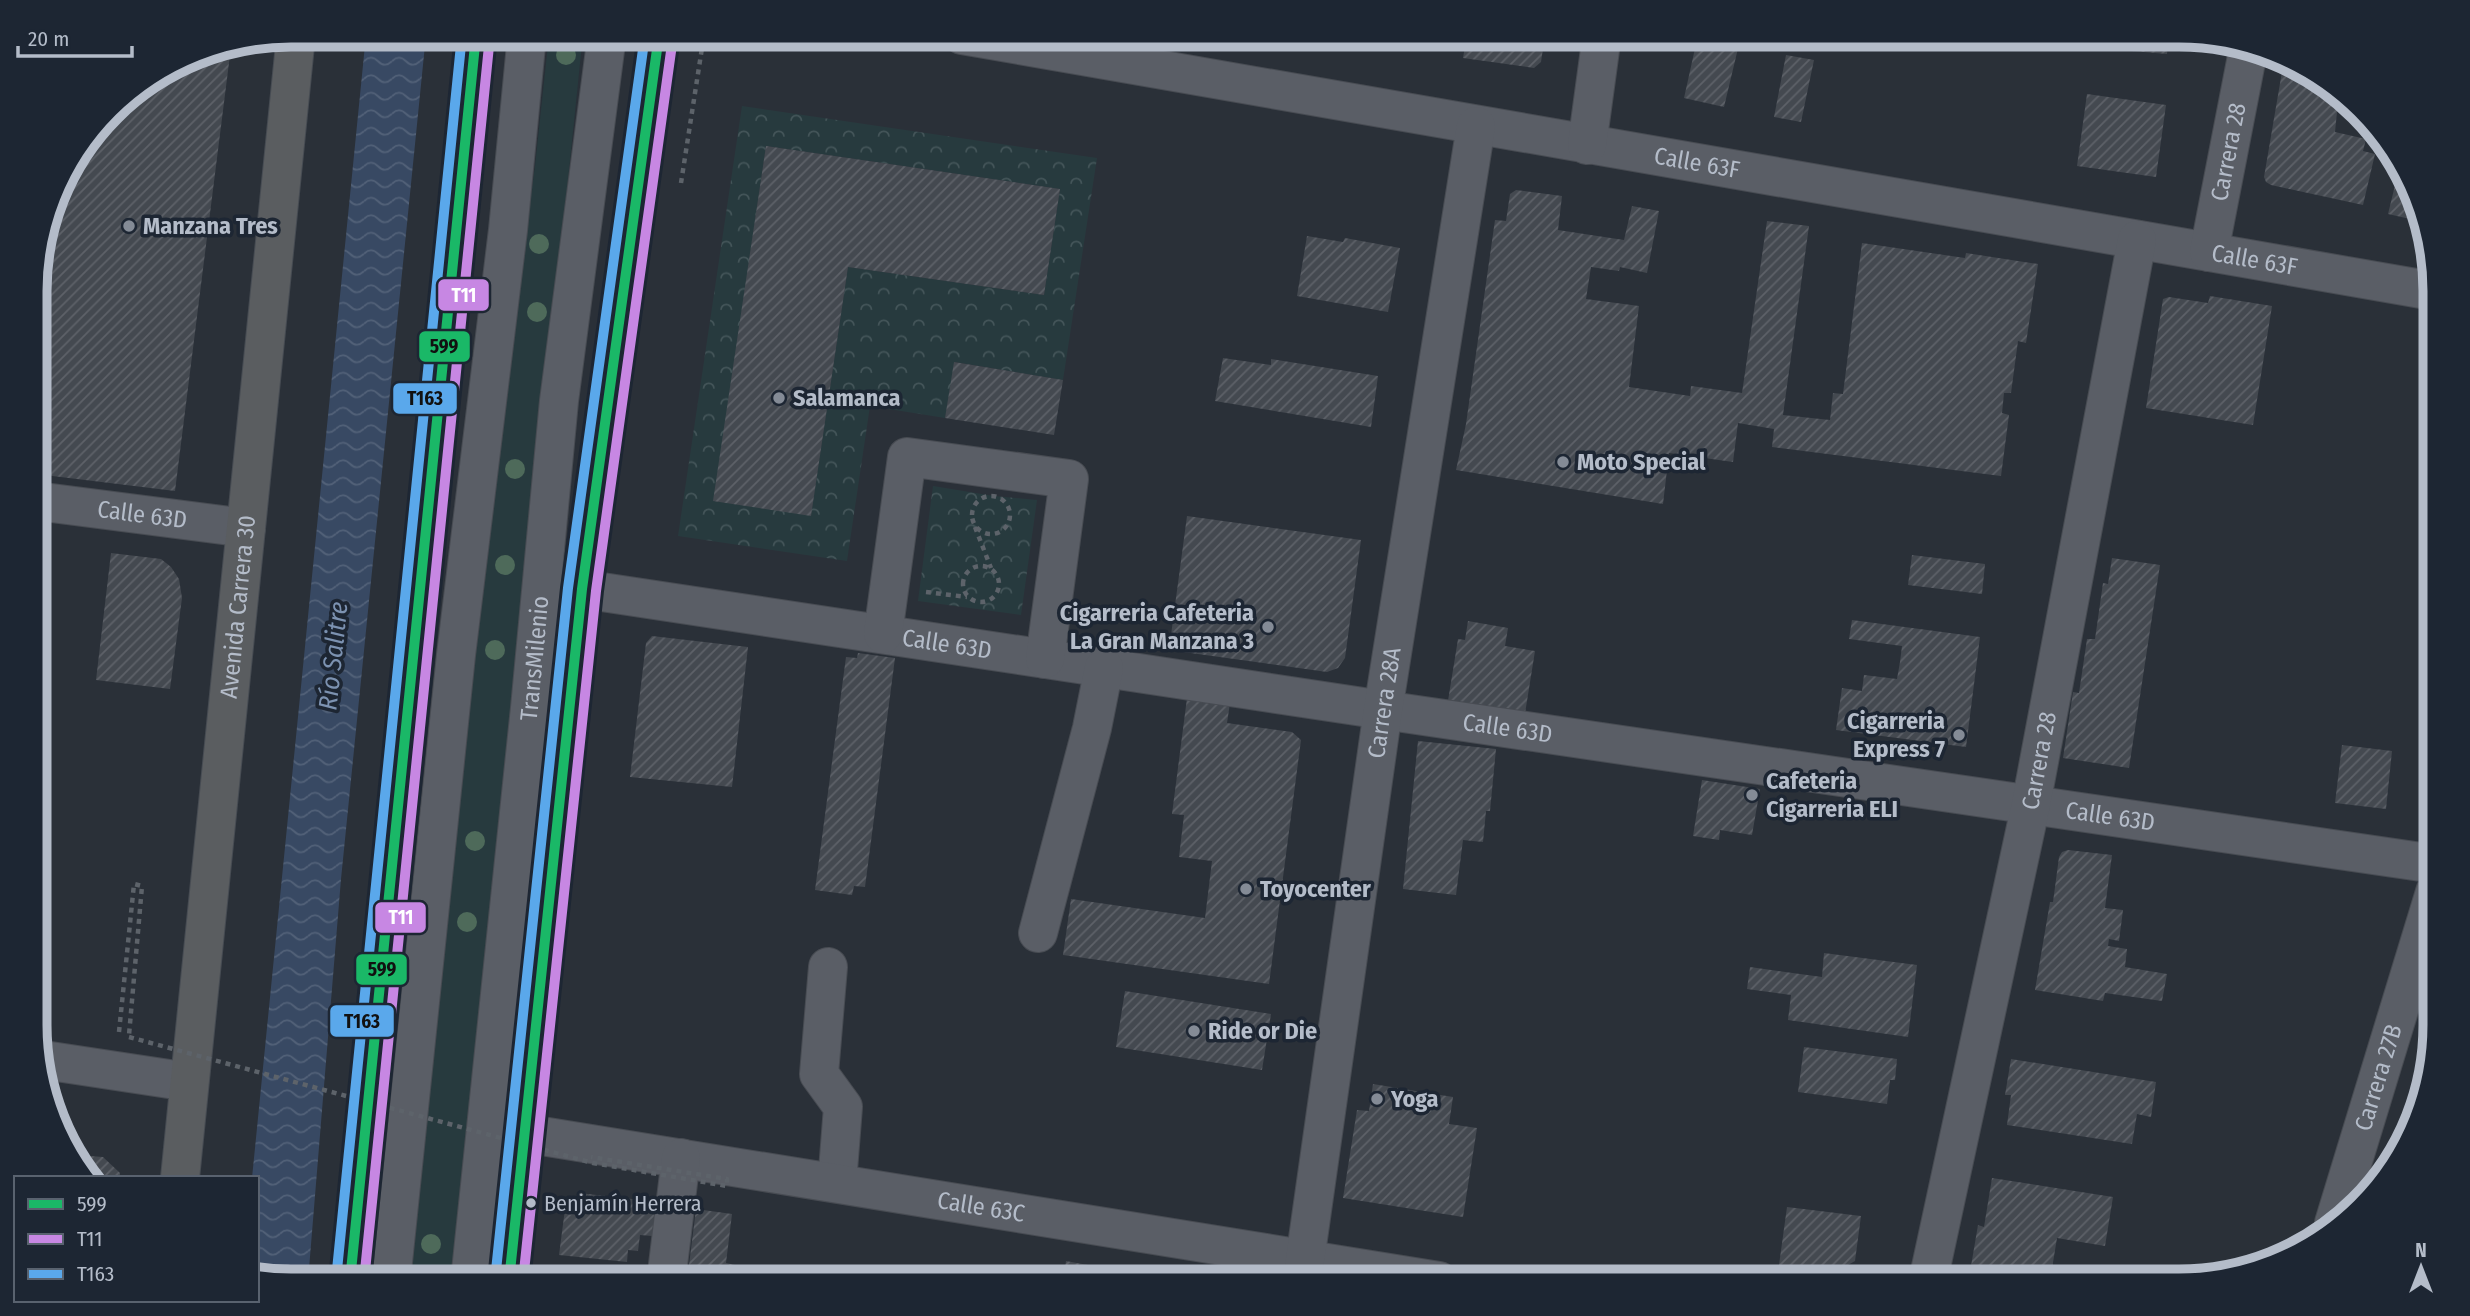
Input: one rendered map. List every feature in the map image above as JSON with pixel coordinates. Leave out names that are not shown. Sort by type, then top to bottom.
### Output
[{"type":"highway","name":"Avenida Carrera 30","points":[[180,1176],[295,48]]},
{"type":"highway","points":[[351,1269],[475,48]]},
{"type":"highway","points":[[510,1269],[582,589],[657,48]]},
{"type":"street","points":[[1587,145],[1600,47]]},
{"type":"street","points":[[392,1269],[456,655],[506,244],[526,48]]},
{"type":"street","name":"TransMilenio","points":[[471,1269],[559,401],[605,48]]},
{"type":"street","name":"Calle 63F","points":[[1041,48],[1476,126],[2423,289]]},
{"type":"street","name":"Carrera 28","points":[[2209,252],[2247,57]]},
{"type":"street","name":"Carrera 28A","points":[[1303,1268],[1383,710],[1476,126]]},
{"type":"street","name":"Carrera 28","points":[[1931,1268],[2031,804],[2137,240]]},
{"type":"street","points":[[883,634],[907,457],[1069,479],[1045,659]]},
{"type":"street","name":"Calle 63D","points":[[48,503],[246,528]]},
{"type":"street","name":"Calle 63D","points":[[582,589],[1383,710],[2423,862]]},
{"type":"street","points":[[1038,933],[1092,728],[1104,668]]},
{"type":"street","name":"Carrera 27B","points":[[2338,1209],[2423,931]]},
{"type":"street","points":[[828,967],[819,1074],[843,1107],[837,1183]]},
{"type":"street","points":[[50,1061],[189,1082]]},
{"type":"street","name":"Calle 63C","points":[[523,1133],[569,1152],[681,1158],[837,1183],[1295,1268]]},
{"type":"street","points":[[667,1269],[681,1158]]},
{"type":"path","points":[[680,190],[702,48]]},
{"type":"path","points":[[974,524],[984,533],[1002,530],[1009,519],[1008,507],[994,496],[976,502],[971,513],[974,524],[991,569],[999,578],[995,596],[984,602],[971,600],[962,586],[965,574],[974,567],[986,566],[991,569]]},
{"type":"path","points":[[119,1030],[134,884],[142,886],[129,1037],[593,1163],[727,1186],[727,1179],[569,1152]]},
{"type":"green space","points":[[548,48],[582,48],[455,1269],[401,1269],[492,473],[535,166]]},
{"type":"green space","points":[[742,106],[1097,158],[1063,380],[955,362],[945,418],[870,406],[847,561],[678,536]],"holes":[[[766,146],[1060,189],[1044,295],[848,267],[811,515],[714,501]]]},
{"type":"green space","points":[[933,486],[1037,500],[1021,615],[918,601]]},
{"type":"water","name":"Río Salitre","points":[[365,48],[425,48],[341,879],[309,1269],[259,1267],[259,1176],[252,1176]]},
{"type":"building","points":[[1465,47],[1543,47],[1541,62],[1534,68],[1463,58]]},
{"type":"building","points":[[1695,47],[1738,47],[1724,107],[1684,98]]},
{"type":"building","points":[[2120,47],[2168,47],[2167,54],[2120,50]]},
{"type":"building","points":[[1786,55],[1814,60],[1801,122],[1774,117]]},
{"type":"building","name":"Manzana Tres","points":[[230,56],[175,491],[48,475],[48,276],[52,244],[72,183],[108,130],[156,88],[183,72]]},
{"type":"building","points":[[2282,70],[2314,88],[2338,106],[2335,132],[2366,139],[2363,151],[2375,154],[2363,205],[2271,185],[2264,177]]},
{"type":"building","points":[[2087,94],[2166,105],[2156,177],[2077,166]]},
{"type":"building","name":"Salamanca","points":[[766,146],[1060,189],[1044,295],[848,267],[811,516],[713,501]]},
{"type":"building","points":[[2396,181],[2411,219],[2388,214]]},
{"type":"building","points":[[1516,190],[1562,196],[1558,230],[1624,240],[1632,206],[1659,211],[1647,273],[1620,267],[1619,271],[1591,267],[1586,299],[1639,306],[1629,387],[1690,396],[1691,386],[1742,393],[1767,221],[1809,226],[1783,415],[1830,420],[1833,393],[1843,394],[1862,243],[1965,258],[1966,253],[2038,264],[2026,343],[2018,341],[2011,393],[2004,393],[2002,413],[2009,415],[2001,476],[1772,447],[1774,429],[1738,423],[1733,462],[1669,453],[1663,504],[1456,470],[1466,424],[1495,220],[1506,221],[1510,194]]},
{"type":"building","points":[[1307,236],[1343,242],[1345,238],[1400,248],[1388,312],[1297,296]]},
{"type":"building","points":[[2210,296],[2272,306],[2253,425],[2146,408],[2163,299],[2169,297],[2208,303]]},
{"type":"building","points":[[1223,358],[1271,365],[1271,359],[1378,376],[1371,427],[1215,401]]},
{"type":"building","points":[[954,362],[1063,380],[1054,435],[945,418]]},
{"type":"building","points":[[1187,516],[1361,540],[1345,658],[1338,668],[1327,672],[1169,650]]},
{"type":"building","points":[[111,553],[161,559],[179,579],[182,598],[170,689],[96,680]]},
{"type":"building","points":[[1912,555],[1985,564],[1982,594],[1908,585]]},
{"type":"building","points":[[2112,558],[2160,565],[2129,768],[2063,758],[2073,692],[2079,693],[2087,639],[2095,639],[2103,583],[2108,584]]},
{"type":"building","points":[[1852,620],[1980,637],[1966,747],[1836,730],[1842,688],[1862,691],[1864,675],[1897,679],[1900,662],[1902,646],[1849,639]]},
{"type":"building","points":[[1468,621],[1508,628],[1505,646],[1535,651],[1523,726],[1446,713],[1458,639],[1465,640]]},
{"type":"building","points":[[652,636],[748,647],[732,787],[630,777],[646,643]]},
{"type":"building","points":[[858,653],[895,658],[865,887],[854,886],[852,895],[815,890],[846,657],[857,658]]},
{"type":"building","points":[[1187,698],[1230,703],[1227,723],[1292,732],[1301,740],[1269,984],[1063,955],[1071,899],[1205,918],[1212,861],[1179,857],[1184,815],[1172,814]]},
{"type":"building","points":[[1418,741],[1496,749],[1490,811],[1486,811],[1483,842],[1463,840],[1456,895],[1403,889]]},
{"type":"building","points":[[2342,745],[2392,751],[2386,809],[2335,803]]},
{"type":"building","points":[[1702,780],[1760,789],[1752,835],[1720,830],[1719,840],[1693,836]]},
{"type":"building","points":[[2068,850],[2112,855],[2105,908],[2123,910],[2119,941],[2109,939],[2108,946],[2127,949],[2125,967],[2167,974],[2162,1001],[2105,993],[2103,1001],[2035,990],[2059,857],[2062,852]]},
{"type":"building","points":[[1824,953],[1917,965],[1908,1037],[1788,1020],[1791,995],[1747,989],[1750,967],[1822,977]]},
{"type":"building","name":"Ride or Die","points":[[1125,991],[1271,1014],[1262,1070],[1116,1047]]},
{"type":"building","points":[[1804,1047],[1897,1059],[1895,1080],[1890,1080],[1887,1104],[1798,1092]]},
{"type":"building","points":[[2011,1059],[2156,1082],[2151,1117],[2137,1114],[2132,1144],[2007,1125],[2011,1095],[2005,1095]]},
{"type":"building","points":[[1373,1084],[1453,1097],[1449,1124],[1477,1128],[1463,1217],[1343,1198],[1357,1110],[1369,1111]]},
{"type":"building","points":[[86,1156],[103,1157],[120,1176],[101,1176]]},
{"type":"building","points":[[1992,1178],[2113,1197],[2105,1246],[2057,1238],[2052,1268],[1971,1268],[1978,1225],[1984,1227]]},
{"type":"building","points":[[579,1193],[650,1201],[655,1208],[652,1236],[640,1235],[638,1251],[628,1250],[627,1262],[559,1255],[565,1209],[577,1210]]},
{"type":"building","points":[[1787,1207],[1861,1216],[1855,1261],[1842,1268],[1779,1265]]},
{"type":"building","points":[[696,1209],[732,1214],[726,1263],[735,1265],[735,1269],[689,1269]]},
{"type":"building","points":[[1066,1261],[1104,1268],[1104,1269],[1065,1269]]},
{"type":"transit line","name":"T163","points":[[337,1269],[461,48]]},
{"type":"transit line","name":"599","points":[[351,1269],[475,48]]},
{"type":"transit line","name":"T11","points":[[365,1269],[489,48]]},
{"type":"transit line","name":"T163","points":[[496,1269],[568,588],[643,48]]},
{"type":"transit line","name":"599","points":[[510,1269],[582,589],[657,48]]},
{"type":"transit line","name":"T11","points":[[524,1269],[596,591],[672,48]]},
{"type":"place","name":"Manzana Tres","points":[[129,226]]},
{"type":"place","name":"Salamanca","points":[[779,398]]},
{"type":"place","name":"Moto Special","points":[[1563,462]]},
{"type":"place","name":"Cigarreria Cafeteria La Gran Manzana 3","points":[[1268,627]]},
{"type":"place","name":"Cigarreria Express 7","points":[[1959,735]]},
{"type":"place","name":"Cafeteria Cigarreria ELI","points":[[1752,795]]},
{"type":"place","name":"Toyocenter","points":[[1246,889]]},
{"type":"place","name":"Ride or Die","points":[[1194,1031]]},
{"type":"place","name":"Yoga","points":[[1377,1099]]},
{"type":"place","name":"Benjamín Herrera","points":[[531,1203]]}]
